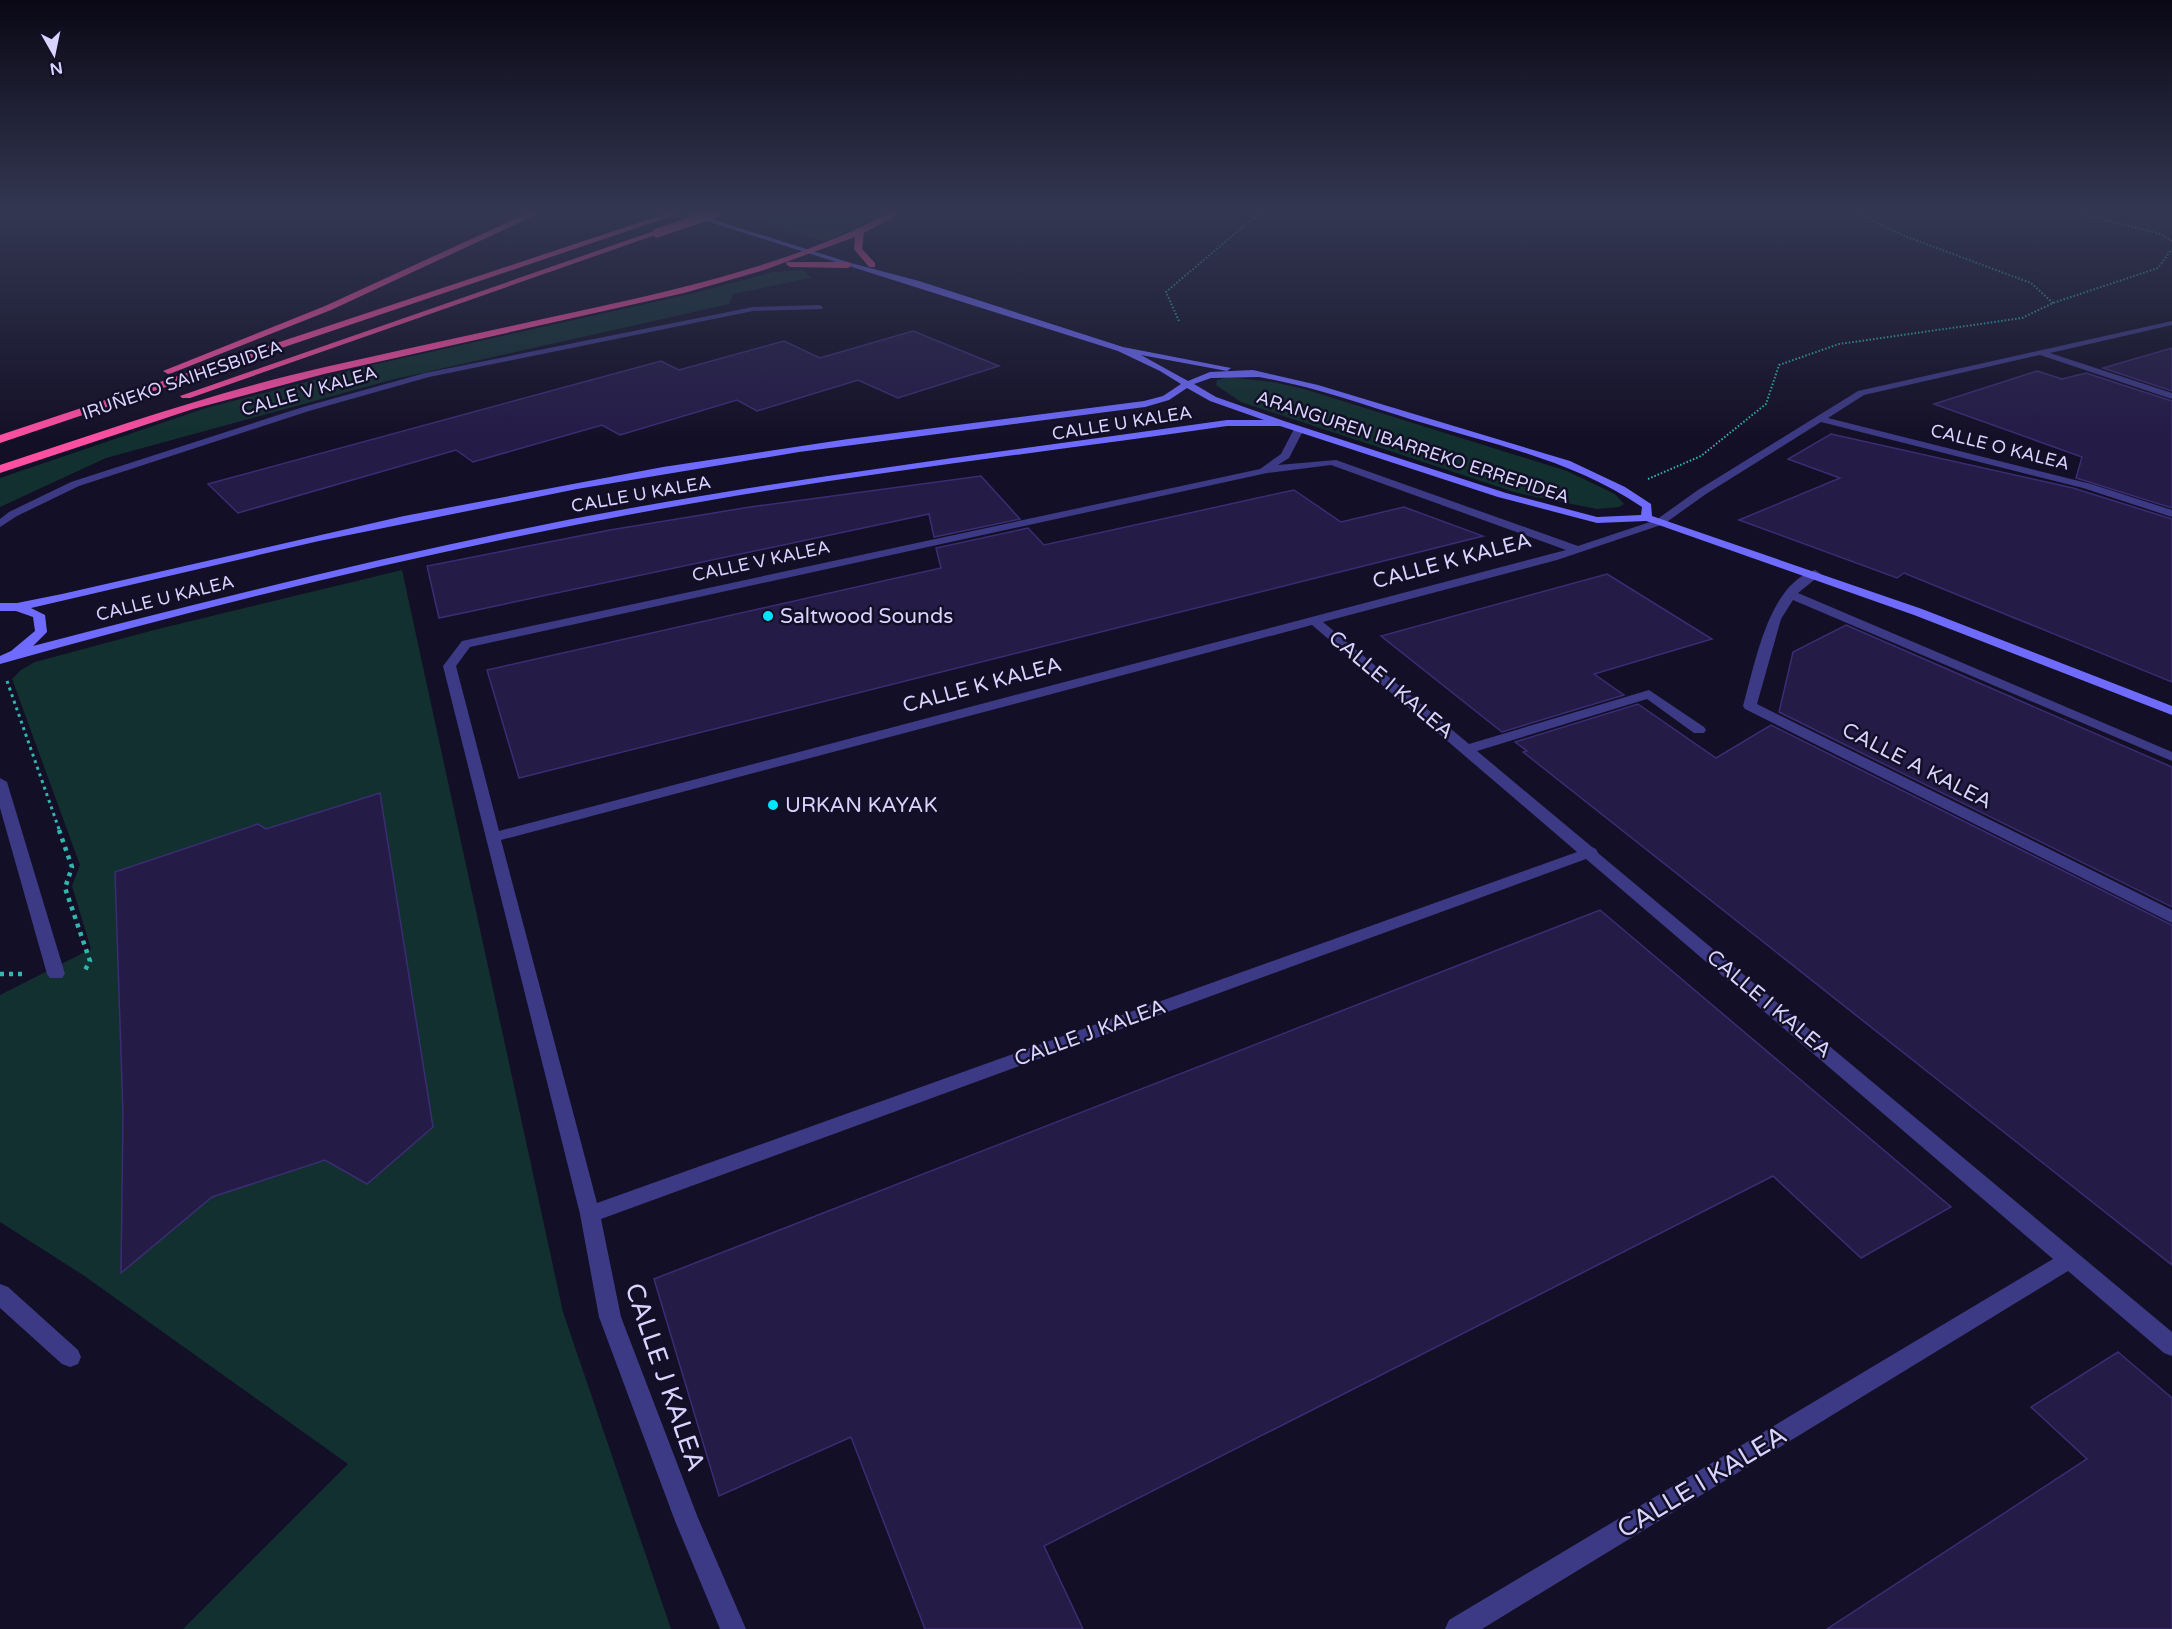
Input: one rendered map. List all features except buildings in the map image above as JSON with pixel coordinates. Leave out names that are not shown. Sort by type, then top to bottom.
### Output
[{"type":"highway","points":[[0,431],[217,352],[370,289]]},
{"type":"highway","name":"IRUÑEKO SAIHESBIDEA","points":[[0,439],[451,289]]},
{"type":"highway","name":"IRUÑEKO SAIHESBIDEA","points":[[0,460],[495,289]]},
{"type":"highway","points":[[0,469],[189,407],[322,371],[688,289]]},
{"type":"street","name":"ARANGUREN IBARREKO ERREPIDEA","points":[[932,289],[1121,349],[1262,374],[1313,386],[1550,458],[1593,474],[1623,490],[1647,506],[1647,518],[1597,520],[1565,514],[1502,495],[1213,399],[1163,369],[1121,349]]},
{"type":"street","name":"CALLE V KALEA","points":[[0,524],[14,514],[75,484],[306,409],[428,375],[753,309],[819,307]]},
{"type":"street","points":[[1660,522],[1702,492],[1861,393],[2172,323]]},
{"type":"street","points":[[2038,352],[2172,396]]},
{"type":"street","name":"ARANGUREN IBARREKO ERREPIDEA","points":[[1187,384],[1210,375],[1262,374]]},
{"type":"street","name":"CALLE U KALEA","points":[[0,607],[17,607],[62,598],[377,524],[502,498],[764,453],[1145,404],[1166,398],[1187,384]]},
{"type":"street","name":"CALLE O KALEA","points":[[1818,418],[2087,486],[2172,514]]},
{"type":"street","name":"CALLE U KALEA","points":[[16,654],[312,579],[567,524],[702,499],[1227,423],[1281,423]]},
{"type":"street","name":"CALLE V KALEA","points":[[1263,471],[1285,456],[1299,429]]},
{"type":"street","name":"CALLE V KALEA","points":[[493,837],[449,666],[466,644],[1263,471],[1332,462],[1578,550]]},
{"type":"street","points":[[1647,518],[1815,574],[2070,669],[2172,711]]},
{"type":"street","name":"CALLE K KALEA","points":[[493,837],[1578,550],[1660,522]]},
{"type":"street","name":"CALLE A KALEA","points":[[1815,574],[1790,594],[1776,619],[1750,706],[2172,917]]},
{"type":"street","points":[[1790,594],[2172,757]]},
{"type":"street","points":[[0,660],[16,654],[41,632],[39,615],[17,607]]},
{"type":"street","name":"CALLE I KALEA","points":[[1314,621],[1468,748],[2172,1346]]},
{"type":"street","name":"CALLE I KALEA","points":[[1468,748],[1649,694],[1699,730]]},
{"type":"street","points":[[0,782],[56,974]]},
{"type":"street","name":"CALLE J KALEA","points":[[493,837],[590,1214],[610,1317],[687,1521],[733,1629]]},
{"type":"street","name":"CALLE J KALEA","points":[[590,1214],[1591,852]]},
{"type":"street","name":"CALLE I KALEA","points":[[1458,1629],[2069,1260]]},
{"type":"street","points":[[0,1294],[70,1357]]},
{"type":"path","points":[[1170,289],[1166,292],[1179,321]]},
{"type":"path","points":[[2038,289],[2053,303]]},
{"type":"path","points":[[1623,490],[1701,456],[1766,404],[1779,365],[1839,344],[2022,318],[2053,303],[2095,289]]},
{"type":"green space","points":[[710,289],[757,289],[733,294],[729,304],[391,380],[106,458],[0,507],[0,478],[206,408],[372,365]]},
{"type":"green space","points":[[1228,377],[1273,382],[1304,389],[1567,471],[1615,494],[1624,504],[1619,507],[1597,509],[1517,493],[1241,402],[1216,385],[1217,380]]},
{"type":"green space","points":[[402,570],[563,1312],[671,1629],[183,1629],[348,1464],[83,1275],[0,1222],[0,995],[91,949],[72,886],[80,865],[12,679],[21,670],[35,662],[158,629]]},
{"type":"place","name":"Saltwood Sounds","points":[[768,616]]},
{"type":"place","name":"URKAN KAYAK","points":[[773,805]]}]
